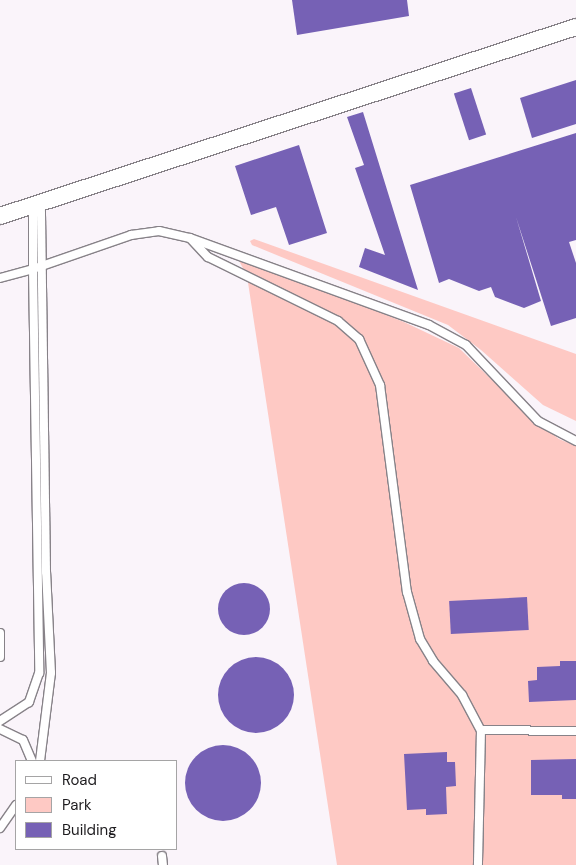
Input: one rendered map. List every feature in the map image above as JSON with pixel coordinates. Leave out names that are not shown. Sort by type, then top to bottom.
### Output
[{"type":"street","points":[[0,216],[37,206],[576,27]]},
{"type":"lane","points":[[37,206],[41,266],[46,572],[52,673],[40,760]]},
{"type":"lane","points":[[0,721],[29,702],[39,673],[33,269],[37,206]]},
{"type":"lane","points":[[0,278],[33,269],[131,235],[159,231],[190,238],[429,326],[466,346],[538,421],[576,441]]},
{"type":"lane","points":[[190,238],[208,257],[338,321],[359,339],[380,385],[407,592],[420,639],[433,661],[462,695],[481,730],[478,865]]},
{"type":"lane","points":[[0,633],[0,657]]},
{"type":"lane","points":[[0,729],[22,740],[32,760]]},
{"type":"lane","points":[[481,730],[576,730]]},
{"type":"lane","points":[[0,828],[15,807]]},
{"type":"lane","points":[[162,856],[163,865]]},
{"type":"green space","points":[[254,239],[576,354],[576,421],[543,405],[481,350],[448,325],[252,245],[250,241]]},
{"type":"green space","points":[[236,255],[404,322],[459,348],[529,416],[559,439],[576,446],[576,865],[337,865],[247,276]]},
{"type":"building","points":[[292,0],[407,0],[409,16],[297,35]]},
{"type":"building","points":[[576,80],[576,124],[532,138],[520,98]]},
{"type":"building","points":[[471,88],[486,135],[469,140],[454,94]]},
{"type":"building","points":[[363,112],[418,290],[359,267],[365,248],[385,255],[355,168],[364,165],[347,117]]},
{"type":"building","points":[[576,133],[576,240],[569,242],[576,263],[576,318],[551,326],[516,217],[541,301],[524,308],[495,297],[491,287],[479,291],[449,279],[439,283],[410,185]]},
{"type":"building","points":[[299,145],[327,233],[289,245],[276,207],[251,215],[235,166]]},
{"type":"building","points":[[239,583],[249,583],[263,590],[270,604],[270,614],[263,628],[249,635],[239,635],[229,631],[222,624],[218,614],[218,604],[222,594],[229,587]]},
{"type":"building","points":[[527,597],[529,630],[451,634],[449,601]]},
{"type":"building","points":[[249,657],[263,657],[277,663],[288,674],[294,688],[291,710],[283,722],[263,733],[249,733],[235,727],[224,716],[218,702],[218,688],[224,674],[235,663]]},
{"type":"building","points":[[560,661],[576,661],[576,700],[529,702],[528,681],[537,680],[537,667],[560,666]]},
{"type":"building","points":[[216,745],[230,745],[244,751],[255,762],[261,776],[258,798],[250,810],[230,821],[216,821],[202,815],[191,804],[185,790],[185,776],[191,762],[202,751]]},
{"type":"building","points":[[447,752],[447,762],[455,762],[456,786],[446,787],[447,814],[426,815],[426,809],[407,810],[404,754]]},
{"type":"building","points":[[576,759],[576,799],[562,799],[562,795],[531,795],[531,760]]}]
